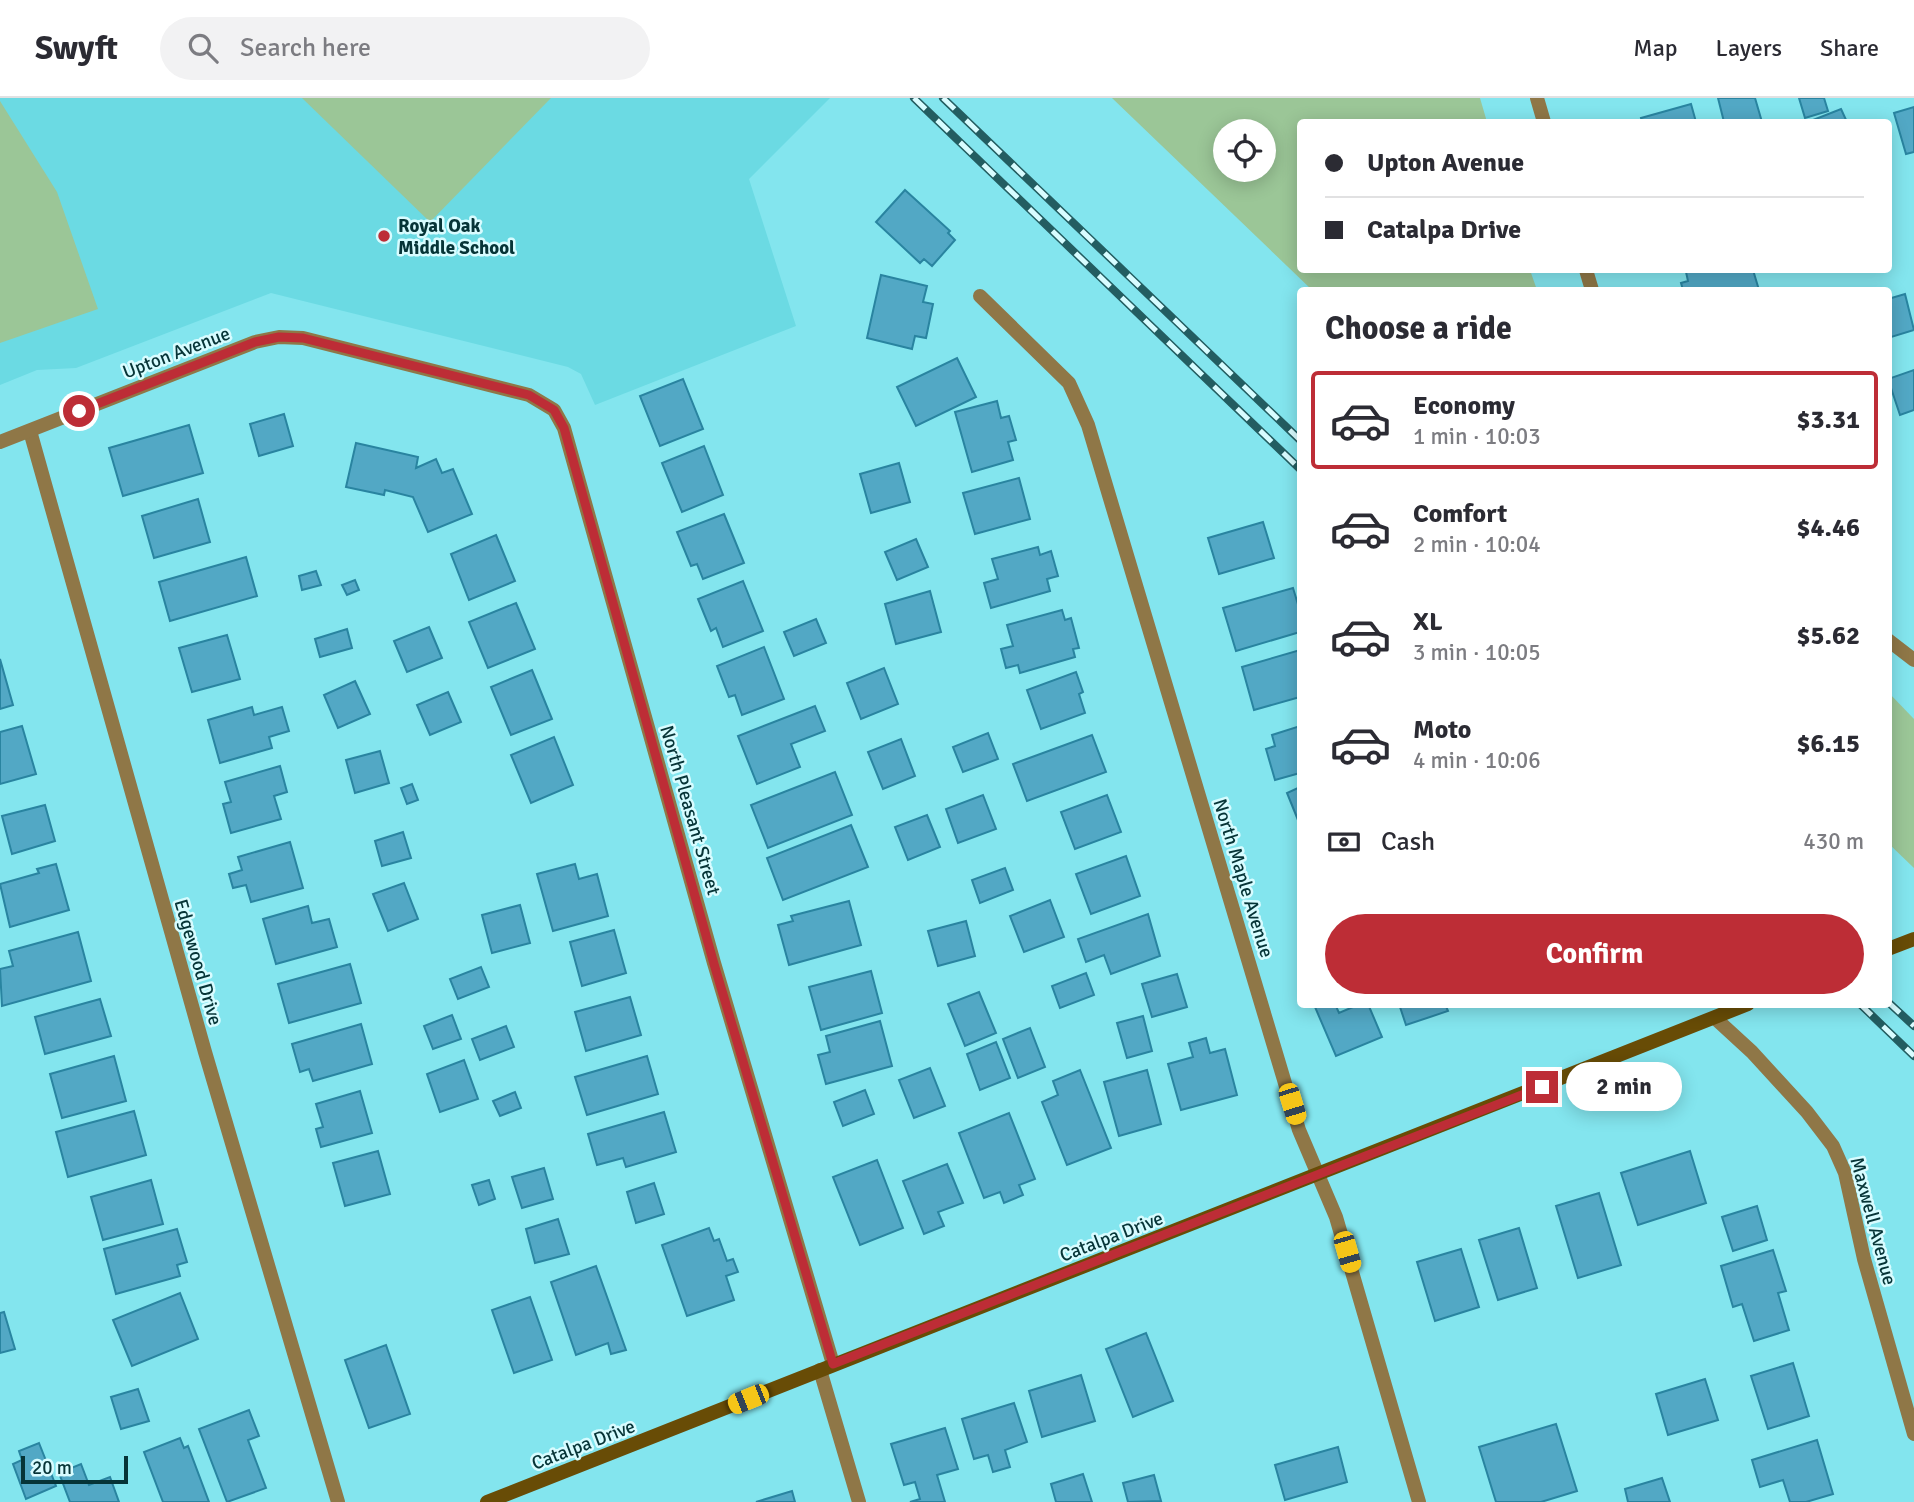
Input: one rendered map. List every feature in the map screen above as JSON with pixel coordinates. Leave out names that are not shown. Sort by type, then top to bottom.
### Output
[{"type":"street","points":[[1537,98],[1543,119]]},
{"type":"street","name":"North Maple Avenue","points":[[981,296],[1069,383],[1088,425],[1299,1130],[1319,1175],[1347,1252],[1419,1502]]},
{"type":"street","name":"Upton Avenue","points":[[0,442],[255,342],[279,337],[303,338],[413,366]]},
{"type":"street","name":"North Pleasant Street","points":[[413,366],[529,395],[554,410],[564,428],[826,1367],[859,1502]]},
{"type":"street","name":"Edgewood Drive","points":[[30,431],[205,1052],[338,1502]]},
{"type":"street","points":[[1892,643],[1914,660]]},
{"type":"street","points":[[1892,947],[1914,939]]},
{"type":"street","name":"Catalpa Drive","points":[[487,1502],[1739,1008]]},
{"type":"street","name":"Maxwell Avenue","points":[[1715,1018],[1752,1052],[1807,1112],[1833,1146],[1845,1173],[1864,1259],[1914,1434]]},
{"type":"shaded area","name":"Royal Oak Middle School","points":[[0,98],[830,98],[749,179],[796,326],[595,405],[581,374],[568,367],[271,293],[76,368],[37,370],[0,385]]},
{"type":"green space","points":[[302,98],[551,98],[430,222]]},
{"type":"green space","points":[[1112,98],[1480,98],[1486,119],[1297,119],[1297,273],[1531,273],[1536,287],[1309,287]]},
{"type":"green space","points":[[0,101],[57,192],[98,309],[0,343]]},
{"type":"green space","points":[[1892,696],[1914,719],[1914,868],[1892,847]]},
{"type":"building","points":[[1718,98],[1755,98],[1761,119],[1723,119]]},
{"type":"building","points":[[1799,98],[1824,98],[1828,111],[1805,118]]},
{"type":"building","points":[[1691,104],[1695,119],[1641,119]]},
{"type":"building","points":[[1914,107],[1914,152],[1906,154],[1894,113]]},
{"type":"building","points":[[1841,109],[1846,119],[1816,119]]},
{"type":"building","points":[[905,190],[950,231],[948,233],[955,240],[932,266],[924,259],[920,263],[876,222]]},
{"type":"building","points":[[1686,273],[1754,273],[1758,287],[1682,287],[1681,283],[1688,281]]},
{"type":"building","points":[[881,275],[927,286],[923,302],[933,304],[926,338],[915,336],[912,349],[867,338]]},
{"type":"building","points":[[1905,294],[1914,330],[1892,337],[1892,298]]},
{"type":"building","points":[[957,358],[976,397],[916,426],[897,387]]},
{"type":"building","points":[[1914,370],[1914,410],[1900,415],[1892,391],[1892,378]]},
{"type":"building","points":[[683,379],[703,429],[660,446],[640,396]]},
{"type":"building","points":[[997,401],[1001,418],[1009,416],[1016,440],[1008,442],[1013,460],[972,472],[955,412]]},
{"type":"building","points":[[284,414],[293,446],[259,456],[250,424]]},
{"type":"building","points":[[189,425],[203,473],[123,496],[109,448]]},
{"type":"building","points":[[356,443],[418,457],[416,468],[436,459],[442,473],[453,469],[472,514],[428,532],[413,497],[385,490],[384,495],[346,487]]},
{"type":"building","points":[[704,446],[723,495],[682,512],[662,463]]},
{"type":"building","points":[[899,463],[910,502],[871,513],[860,474]]},
{"type":"building","points":[[1019,478],[1030,519],[975,534],[963,493]]},
{"type":"building","points":[[198,499],[210,542],[154,558],[142,516]]},
{"type":"building","points":[[724,514],[744,563],[703,579],[697,564],[691,566],[677,532]]},
{"type":"building","points":[[1263,522],[1274,558],[1219,574],[1208,538]]},
{"type":"building","points":[[496,535],[515,581],[469,600],[451,554]]},
{"type":"building","points":[[916,539],[928,567],[897,580],[885,552]]},
{"type":"building","points":[[1038,547],[1040,555],[1051,551],[1058,576],[1047,579],[1050,591],[991,608],[984,583],[998,579],[992,559]]},
{"type":"building","points":[[246,557],[257,596],[170,621],[159,582]]},
{"type":"building","points":[[316,571],[321,585],[302,590],[299,576]]},
{"type":"building","points":[[355,580],[359,590],[347,595],[342,585]]},
{"type":"building","points":[[743,581],[763,631],[723,647],[716,628],[711,631],[698,599]]},
{"type":"building","points":[[1293,588],[1297,601],[1297,633],[1236,651],[1223,608]]},
{"type":"building","points":[[930,591],[941,632],[896,644],[885,604]]},
{"type":"building","points":[[516,603],[535,649],[488,668],[469,622]]},
{"type":"building","points":[[1062,610],[1065,620],[1071,618],[1079,648],[1073,649],[1075,657],[1020,673],[1018,665],[1006,668],[1001,649],[1013,646],[1007,625]]},
{"type":"building","points":[[816,619],[826,643],[794,656],[784,632]]},
{"type":"building","points":[[429,627],[442,658],[407,672],[394,641]]},
{"type":"building","points":[[347,629],[352,648],[320,657],[315,639]]},
{"type":"building","points":[[227,635],[240,679],[192,692],[179,648]]},
{"type":"building","points":[[764,647],[784,699],[742,715],[735,695],[729,697],[717,666]]},
{"type":"building","points":[[1297,651],[1297,698],[1254,710],[1242,667]]},
{"type":"building","points":[[0,659],[13,705],[0,709]]},
{"type":"building","points":[[884,668],[898,704],[861,719],[847,683]]},
{"type":"building","points":[[532,670],[552,719],[511,735],[491,687]]},
{"type":"building","points":[[1076,672],[1083,692],[1079,694],[1085,713],[1041,729],[1027,690]]},
{"type":"building","points":[[355,681],[370,714],[338,728],[324,695]]},
{"type":"building","points":[[448,692],[461,722],[430,735],[417,705]]},
{"type":"building","points":[[815,706],[825,731],[791,744],[800,767],[757,784],[738,736]]},
{"type":"building","points":[[252,707],[254,715],[282,707],[289,731],[269,737],[272,748],[220,763],[208,720]]},
{"type":"building","points":[[22,726],[36,774],[0,784],[0,732]]},
{"type":"building","points":[[1297,727],[1297,774],[1275,780],[1266,749],[1275,746],[1272,735]]},
{"type":"building","points":[[988,733],[998,759],[963,772],[953,747]]},
{"type":"building","points":[[1092,735],[1106,772],[1027,801],[1013,764]]},
{"type":"building","points":[[554,737],[573,785],[531,803],[511,755]]},
{"type":"building","points":[[901,739],[915,776],[883,789],[868,752]]},
{"type":"building","points":[[380,751],[389,783],[355,793],[346,760]]},
{"type":"building","points":[[280,766],[287,792],[274,796],[281,819],[231,833],[223,804],[231,802],[225,782]]},
{"type":"building","points":[[835,772],[852,815],[768,848],[751,805]]},
{"type":"building","points":[[412,784],[418,800],[407,804],[401,788]]},
{"type":"building","points":[[1297,788],[1297,818],[1287,793]]},
{"type":"building","points":[[983,795],[996,829],[958,843],[946,809]]},
{"type":"building","points":[[1107,795],[1121,832],[1075,849],[1061,812]]},
{"type":"building","points":[[45,805],[55,841],[12,854],[2,816]]},
{"type":"building","points":[[927,815],[940,847],[908,860],[895,827]]},
{"type":"building","points":[[851,825],[868,867],[783,900],[767,858]]},
{"type":"building","points":[[403,832],[411,858],[382,866],[375,841]]},
{"type":"building","points":[[290,842],[303,888],[251,902],[246,885],[233,888],[229,874],[242,870],[238,857]]},
{"type":"building","points":[[1126,856],[1140,896],[1091,914],[1076,874]]},
{"type":"building","points":[[56,864],[69,910],[10,927],[0,884],[39,873],[37,869]]},
{"type":"building","points":[[575,864],[579,879],[597,874],[608,916],[553,931],[537,874]]},
{"type":"building","points":[[1005,868],[1013,890],[980,903],[972,880]]},
{"type":"building","points":[[404,883],[418,919],[388,931],[373,894]]},
{"type":"building","points":[[1050,900],[1064,937],[1024,952],[1010,916]]},
{"type":"building","points":[[849,901],[861,945],[789,965],[778,925],[793,921],[791,916]]},
{"type":"building","points":[[520,905],[530,943],[492,953],[482,915]]},
{"type":"building","points":[[308,906],[312,923],[329,919],[337,947],[276,964],[263,919]]},
{"type":"building","points":[[1148,914],[1160,956],[1111,974],[1104,955],[1086,962],[1078,939]]},
{"type":"building","points":[[966,921],[975,956],[938,966],[928,931]]},
{"type":"building","points":[[614,930],[626,973],[582,986],[570,942]]},
{"type":"building","points":[[78,932],[91,981],[2,1006],[0,969],[13,966],[9,951]]},
{"type":"building","points":[[350,964],[361,1003],[289,1023],[278,984]]},
{"type":"building","points":[[481,967],[489,987],[458,999],[450,979]]},
{"type":"building","points":[[871,971],[882,1013],[821,1030],[809,987]]},
{"type":"building","points":[[1086,973],[1094,995],[1060,1008],[1052,986]]},
{"type":"building","points":[[1177,974],[1187,1007],[1152,1017],[1142,984]]},
{"type":"building","points":[[979,992],[996,1033],[965,1046],[948,1004]]},
{"type":"building","points":[[630,997],[641,1035],[586,1051],[575,1012]]},
{"type":"building","points":[[100,999],[111,1036],[45,1054],[35,1017]]},
{"type":"building","points":[[1315,1008],[1337,1008],[1339,1013],[1351,1008],[1370,1008],[1382,1037],[1336,1056]]},
{"type":"building","points":[[1400,1008],[1447,1008],[1448,1011],[1406,1025]]},
{"type":"building","points":[[452,1015],[461,1039],[433,1049],[424,1026]]},
{"type":"building","points":[[1143,1016],[1152,1051],[1127,1058],[1117,1023]]},
{"type":"building","points":[[880,1021],[892,1066],[826,1084],[818,1055],[830,1052],[826,1036]]},
{"type":"building","points":[[361,1024],[372,1064],[313,1081],[309,1069],[300,1072],[292,1044]]},
{"type":"building","points":[[506,1026],[514,1047],[480,1060],[472,1039]]},
{"type":"building","points":[[1030,1028],[1045,1067],[1018,1078],[1003,1039]]},
{"type":"building","points":[[1206,1038],[1210,1053],[1225,1049],[1237,1095],[1181,1110],[1168,1064],[1193,1057],[1189,1043]]},
{"type":"building","points":[[996,1042],[1010,1078],[980,1090],[967,1054]]},
{"type":"building","points":[[114,1056],[126,1101],[62,1118],[50,1074]]},
{"type":"building","points":[[647,1056],[658,1094],[587,1115],[575,1077]]},
{"type":"building","points":[[464,1060],[478,1099],[440,1112],[427,1074]]},
{"type":"building","points":[[930,1068],[945,1106],[914,1118],[899,1080]]},
{"type":"building","points":[[1080,1070],[1111,1148],[1067,1165],[1042,1102],[1058,1095],[1053,1081]]},
{"type":"building","points":[[1147,1070],[1161,1124],[1119,1136],[1104,1082]]},
{"type":"building","points":[[865,1090],[874,1114],[843,1126],[834,1102]]},
{"type":"building","points":[[360,1091],[372,1133],[321,1147],[316,1129],[323,1127],[316,1104]]},
{"type":"building","points":[[515,1092],[521,1108],[500,1116],[493,1101]]},
{"type":"building","points":[[134,1111],[146,1155],[68,1177],[56,1132]]},
{"type":"building","points":[[664,1112],[676,1152],[626,1167],[623,1158],[597,1165],[588,1134]]},
{"type":"building","points":[[1009,1113],[1035,1179],[1019,1185],[1023,1195],[1004,1203],[1000,1192],[984,1198],[959,1133]]},
{"type":"building","points":[[378,1151],[390,1194],[345,1206],[333,1163]]},
{"type":"building","points":[[1690,1151],[1706,1203],[1638,1225],[1621,1173]]},
{"type":"building","points":[[877,1160],[903,1228],[860,1245],[833,1177]]},
{"type":"building","points":[[947,1164],[963,1203],[938,1212],[944,1226],[924,1234],[903,1181]]},
{"type":"building","points":[[544,1168],[553,1199],[522,1208],[512,1177]]},
{"type":"building","points":[[151,1180],[163,1224],[103,1240],[91,1197]]},
{"type":"building","points":[[489,1180],[495,1199],[479,1205],[472,1185]]},
{"type":"building","points":[[654,1183],[664,1214],[636,1223],[627,1192]]},
{"type":"building","points":[[1599,1193],[1621,1265],[1578,1278],[1556,1206]]},
{"type":"building","points":[[1757,1206],[1767,1240],[1733,1251],[1722,1217]]},
{"type":"building","points":[[558,1219],[569,1254],[535,1263],[526,1229]]},
{"type":"building","points":[[709,1228],[714,1241],[719,1239],[727,1261],[733,1259],[738,1272],[726,1276],[734,1300],[687,1316],[662,1245]]},
{"type":"building","points":[[1519,1228],[1537,1288],[1498,1300],[1479,1240]]},
{"type":"building","points":[[177,1229],[187,1262],[177,1265],[180,1276],[116,1294],[104,1249]]},
{"type":"building","points":[[1461,1249],[1479,1307],[1435,1321],[1417,1262]]},
{"type":"building","points":[[1773,1250],[1786,1291],[1778,1293],[1789,1330],[1754,1341],[1742,1304],[1733,1307],[1721,1266]]},
{"type":"building","points":[[596,1266],[626,1350],[611,1354],[608,1343],[576,1355],[551,1282]]},
{"type":"building","points":[[180,1293],[198,1339],[132,1366],[113,1320]]},
{"type":"building","points":[[530,1297],[552,1360],[514,1373],[492,1310]]},
{"type":"building","points":[[4,1312],[15,1349],[0,1353],[0,1313]]},
{"type":"building","points":[[1146,1333],[1173,1401],[1133,1417],[1106,1349]]},
{"type":"building","points":[[386,1345],[410,1414],[369,1428],[345,1360]]},
{"type":"building","points":[[1793,1363],[1809,1416],[1768,1429],[1751,1376]]},
{"type":"building","points":[[1081,1375],[1095,1421],[1042,1437],[1029,1391]]},
{"type":"building","points":[[1705,1379],[1718,1420],[1668,1435],[1656,1394]]},
{"type":"building","points":[[138,1389],[149,1421],[121,1429],[111,1397]]},
{"type":"building","points":[[1014,1403],[1027,1442],[1005,1450],[1010,1467],[993,1472],[988,1455],[974,1459],[962,1419]]},
{"type":"building","points":[[249,1410],[259,1436],[248,1440],[266,1488],[227,1502],[199,1429]]},
{"type":"building","points":[[1556,1424],[1577,1491],[1541,1502],[1496,1502],[1479,1447]]},
{"type":"building","points":[[945,1428],[958,1469],[937,1475],[945,1502],[910,1502],[920,1499],[915,1482],[904,1485],[891,1444]]},
{"type":"building","points":[[180,1438],[184,1448],[188,1446],[209,1502],[163,1502],[144,1452]]},
{"type":"building","points":[[1817,1440],[1833,1494],[1806,1502],[1790,1502],[1783,1480],[1760,1487],[1752,1460]]},
{"type":"building","points":[[39,1443],[56,1486],[26,1499],[13,1464],[22,1460],[19,1451]]},
{"type":"building","points":[[1338,1447],[1347,1482],[1285,1500],[1275,1465]]},
{"type":"building","points":[[81,1464],[89,1485],[110,1477],[119,1502],[70,1502],[59,1473]]},
{"type":"building","points":[[1083,1474],[1092,1502],[1056,1502],[1051,1484]]},
{"type":"building","points":[[1154,1475],[1161,1501],[1128,1502],[1123,1483]]},
{"type":"building","points":[[1662,1478],[1670,1502],[1628,1502],[1625,1489]]},
{"type":"building","points":[[792,1491],[795,1502],[756,1502]]},
{"type":"railway","points":[[914,98],[1297,466]]},
{"type":"railway","points":[[943,98],[1297,437]]},
{"type":"railway","points":[[1892,1006],[1914,1026]]},
{"type":"railway","points":[[1864,1008],[1914,1056]]},
{"type":"place","name":"Royal Oak Middle School","points":[[384,236]]},
{"type":"route","points":[[79,411],[255,342],[279,337],[303,338],[529,395],[554,410],[564,428],[714,964],[833,1364],[1542,1087]]}]
